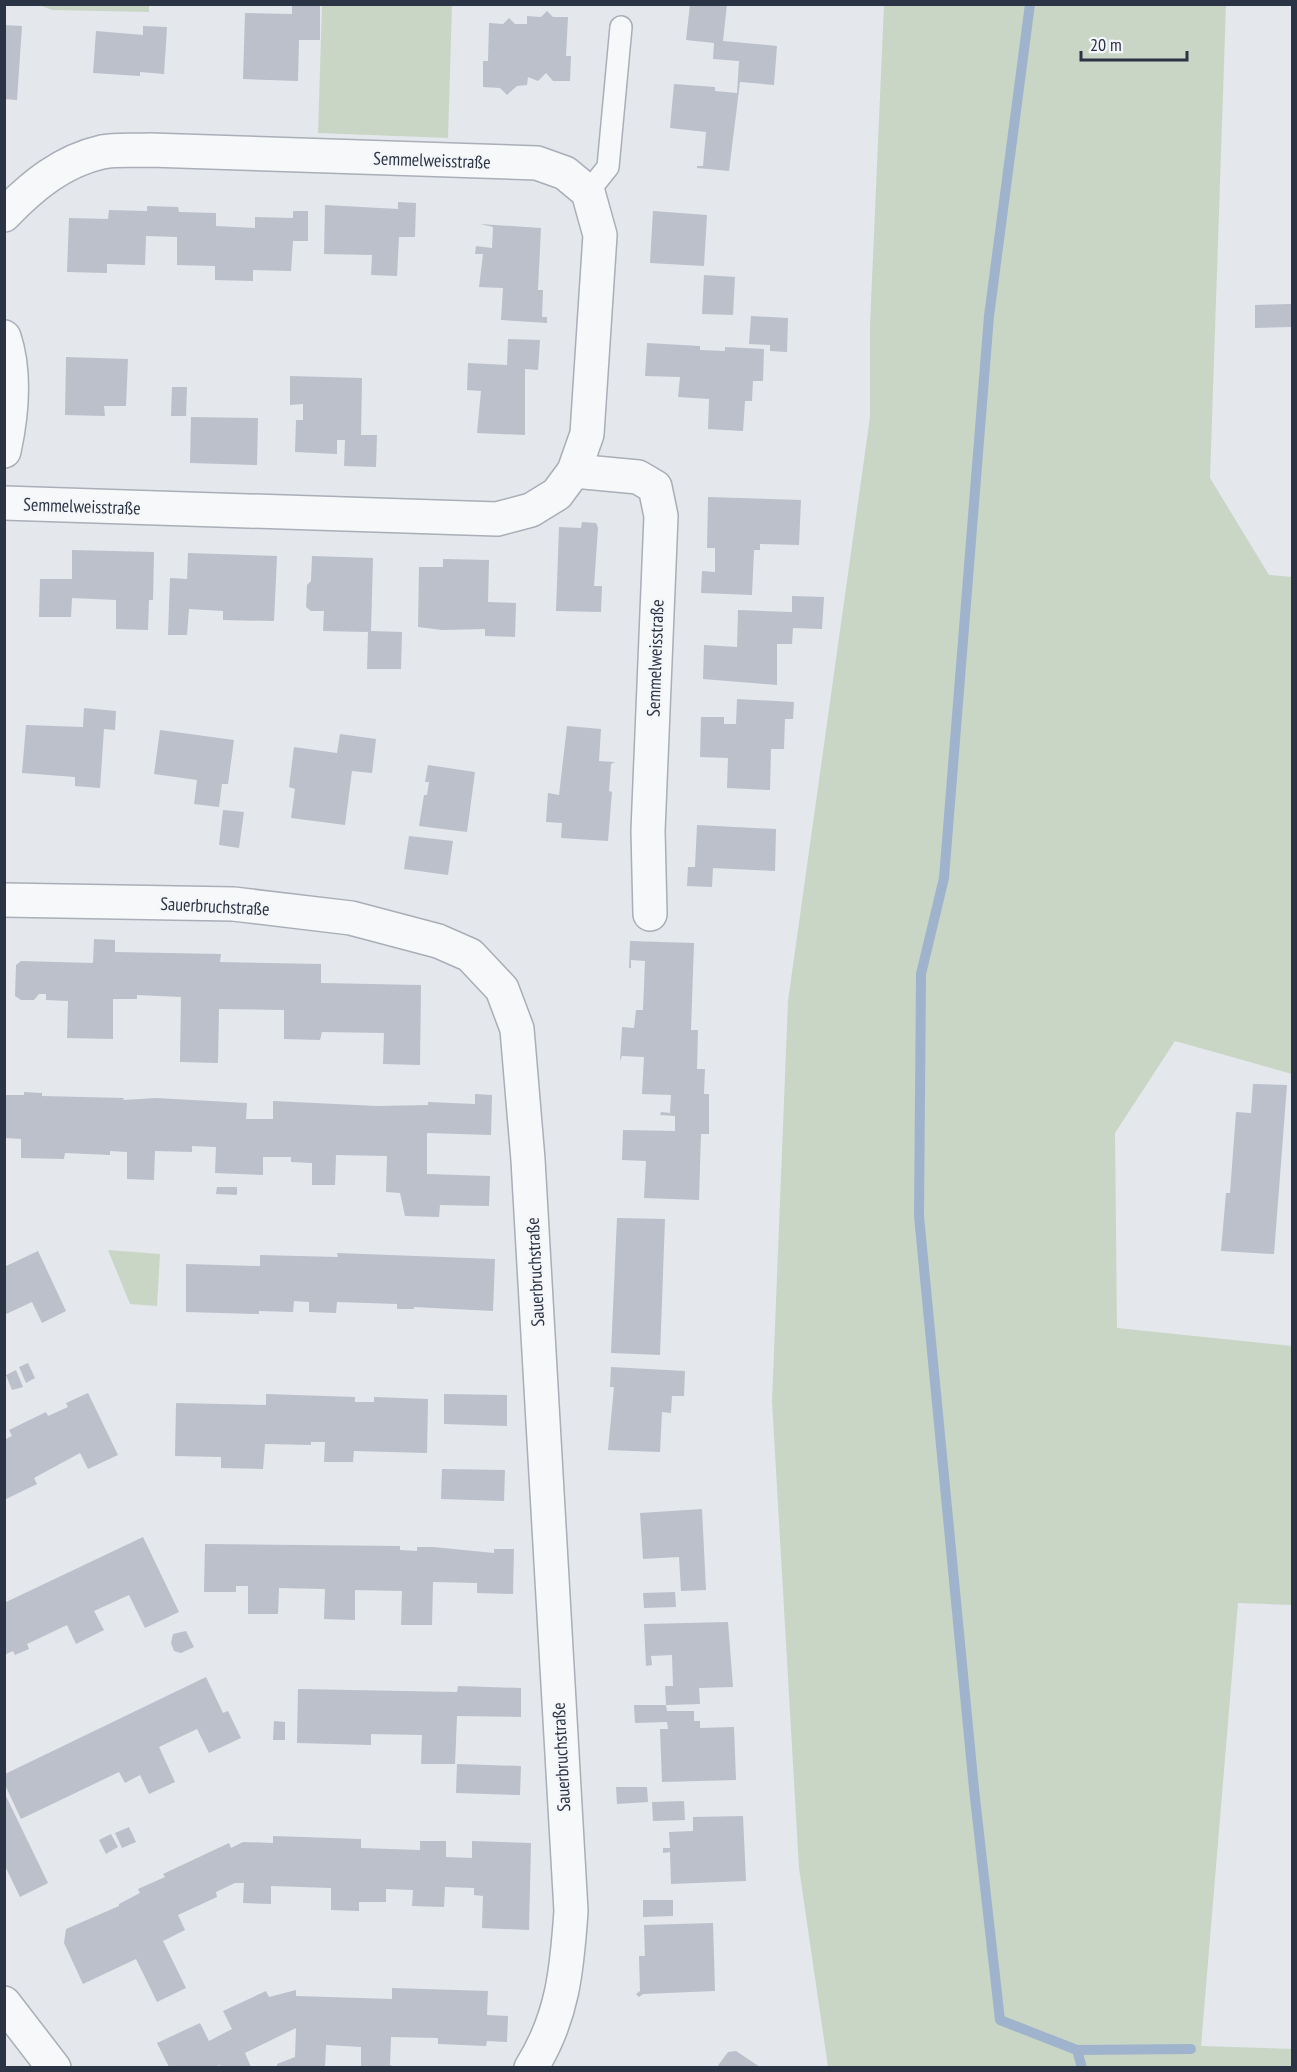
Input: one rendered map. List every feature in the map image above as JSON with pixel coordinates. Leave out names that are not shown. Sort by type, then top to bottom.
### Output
[{"type":"street","name":"Semmelweisstraße","points":[[4,215],[28,190],[66,164],[104,152],[150,150],[537,163],[566,173],[588,192],[600,235],[587,434],[574,471],[557,494],[531,510],[497,519],[4,503]]},
{"type":"street","points":[[4,337],[12,381],[9,424],[4,451]]},
{"type":"street","name":"Semmelweisstraße","points":[[574,471],[638,477],[655,487],[661,516],[648,831],[650,914]]},
{"type":"street","name":"Sauerbruchstraße","points":[[4,900],[233,904],[351,918],[438,941],[470,955],[502,989],[517,1029],[527,1149],[571,1911],[567,1965],[561,2003],[542,2050],[531,2067]]},
{"type":"street","points":[[4,2003],[54,2067]]},
{"type":"lane","points":[[588,192],[608,167],[621,27]]},
{"type":"green space","points":[[39,5],[149,5],[149,12],[52,10]]},
{"type":"green space","points":[[322,5],[452,5],[448,138],[318,133]]},
{"type":"green space","points":[[884,5],[1226,5],[1210,478],[1269,575],[1292,577],[1292,1074],[1175,1041],[1115,1133],[1117,1328],[1292,1346],[1292,1605],[1238,1603],[1201,2046],[1292,2049],[1292,2067],[828,2067],[799,1868],[772,1401],[788,1001],[870,417],[870,325]]},
{"type":"green space","points":[[108,1250],[160,1254],[157,1306],[130,1304]]},
{"type":"building","points":[[292,4],[320,4],[320,40],[299,40],[298,81],[243,79],[245,13],[292,14]]},
{"type":"building","points":[[690,4],[727,4],[723,41],[777,46],[774,85],[740,82],[729,171],[697,168],[697,166],[703,166],[706,132],[670,128],[674,84],[715,87],[715,91],[737,93],[739,61],[713,59],[714,43],[686,40]]},
{"type":"building","points":[[547,11],[553,17],[568,17],[566,56],[571,56],[570,81],[553,81],[546,73],[538,81],[528,77],[527,85],[517,86],[507,95],[500,88],[483,87],[483,61],[488,61],[489,23],[503,24],[509,18],[515,24],[527,24],[527,16],[541,17]]},
{"type":"building","points":[[4,25],[22,26],[17,100],[4,99]]},
{"type":"building","points":[[143,26],[167,27],[164,74],[140,72],[140,76],[93,73],[96,31],[143,35]]},
{"type":"building","points":[[398,202],[416,203],[415,237],[399,237],[397,276],[371,275],[372,255],[324,254],[325,205],[398,209]]},
{"type":"building","points":[[147,206],[178,207],[179,212],[216,213],[216,226],[255,228],[255,217],[293,218],[293,211],[308,211],[308,241],[293,241],[291,271],[253,270],[253,281],[215,280],[215,266],[177,265],[177,237],[146,236],[145,265],[107,264],[107,273],[67,272],[69,218],[108,219],[109,210],[147,211]]},
{"type":"building","points":[[653,211],[707,215],[704,266],[650,263]]},
{"type":"building","points":[[480,224],[541,228],[538,290],[543,290],[542,317],[547,317],[547,323],[501,320],[503,288],[479,287],[483,254],[475,254],[476,246],[492,248],[493,227]]},
{"type":"building","points":[[704,275],[735,277],[733,315],[702,314]]},
{"type":"building","points":[[1292,304],[1292,327],[1255,328],[1255,305]]},
{"type":"building","points":[[751,316],[788,318],[787,352],[770,351],[770,345],[749,344]]},
{"type":"building","points":[[508,339],[540,340],[538,370],[525,369],[525,435],[477,433],[481,391],[467,390],[468,363],[507,365]]},
{"type":"building","points":[[647,343],[700,346],[700,350],[725,351],[725,347],[764,349],[763,381],[753,381],[752,401],[745,401],[743,431],[708,429],[709,399],[678,397],[680,377],[645,376]]},
{"type":"building","points":[[66,357],[128,359],[126,406],[104,406],[105,416],[65,415]]},
{"type":"building","points":[[290,376],[362,378],[361,435],[377,435],[376,467],[344,466],[345,440],[337,440],[337,454],[295,452],[296,420],[303,420],[303,404],[290,405]]},
{"type":"building","points":[[172,387],[187,387],[186,416],[171,416]]},
{"type":"building","points":[[191,417],[258,418],[257,465],[190,463]]},
{"type":"building","points":[[708,497],[801,500],[799,545],[760,544],[760,550],[754,550],[752,595],[701,593],[702,571],[715,572],[715,548],[707,548]]},
{"type":"building","points":[[582,522],[596,523],[598,528],[594,586],[602,586],[601,612],[556,611],[559,527],[581,528]]},
{"type":"building","points":[[72,550],[154,552],[153,600],[149,600],[148,630],[116,629],[116,600],[72,598],[71,617],[39,617],[40,579],[72,579]]},
{"type":"building","points":[[188,553],[277,556],[274,621],[223,620],[223,611],[189,609],[187,635],[168,635],[170,578],[187,579]]},
{"type":"building","points":[[312,556],[373,558],[371,631],[402,632],[401,669],[367,669],[368,632],[323,631],[324,611],[311,611],[306,607],[307,585],[311,581]]},
{"type":"building","points":[[443,559],[489,560],[488,602],[516,603],[515,637],[485,636],[485,629],[442,630],[418,627],[419,567],[443,567]]},
{"type":"building","points":[[792,596],[824,597],[822,629],[793,628],[792,644],[777,644],[777,685],[703,679],[704,645],[737,647],[738,610],[792,612]]},
{"type":"building","points":[[737,699],[794,702],[793,719],[785,719],[784,749],[771,749],[770,790],[727,788],[728,758],[700,757],[701,717],[724,717],[724,724],[736,724]]},
{"type":"building","points":[[84,708],[116,711],[115,730],[104,729],[100,788],[75,786],[75,777],[22,773],[26,725],[83,727]]},
{"type":"building","points":[[567,726],[601,729],[599,761],[615,762],[611,764],[609,791],[612,792],[608,841],[561,838],[562,823],[546,822],[548,793],[559,795]]},
{"type":"building","points":[[160,730],[234,740],[228,784],[222,784],[219,807],[194,804],[197,780],[154,774]]},
{"type":"building","points":[[340,734],[376,739],[372,773],[352,771],[345,825],[291,818],[295,789],[289,787],[294,747],[337,753]]},
{"type":"building","points":[[428,765],[475,772],[467,832],[419,826],[424,795],[427,795],[429,782],[425,782]]},
{"type":"building","points":[[223,810],[244,812],[239,848],[219,845]]},
{"type":"building","points":[[697,825],[776,829],[775,871],[713,868],[712,887],[687,886],[688,867],[695,867]]},
{"type":"building","points":[[409,836],[453,841],[448,875],[404,869]]},
{"type":"building","points":[[94,939],[115,940],[115,952],[221,954],[220,962],[321,964],[321,983],[421,985],[420,1065],[383,1064],[384,1033],[322,1032],[320,1040],[284,1039],[284,1010],[219,1009],[218,1063],[180,1062],[181,997],[137,995],[137,999],[113,999],[113,1039],[67,1038],[68,1001],[46,1000],[46,994],[39,994],[34,1000],[21,1000],[15,996],[16,965],[21,961],[93,963]]},
{"type":"building","points":[[630,941],[694,943],[691,1030],[698,1030],[697,1069],[705,1069],[704,1094],[709,1094],[709,1134],[701,1134],[699,1200],[644,1198],[646,1161],[622,1160],[623,1130],[675,1131],[675,1116],[660,1115],[661,1112],[670,1113],[671,1095],[642,1094],[644,1057],[622,1056],[620,1061],[622,1027],[634,1028],[636,1010],[643,1010],[645,961],[631,960],[631,968],[629,968]]},
{"type":"building","points":[[1253,1084],[1287,1085],[1274,1254],[1221,1251],[1226,1193],[1230,1193],[1236,1112],[1251,1113]]},
{"type":"building","points":[[24,1092],[42,1093],[42,1096],[124,1098],[123,1100],[156,1098],[247,1103],[246,1119],[273,1119],[273,1101],[377,1106],[428,1105],[428,1102],[475,1104],[475,1094],[492,1095],[491,1135],[427,1133],[427,1174],[490,1176],[489,1206],[440,1205],[439,1217],[405,1216],[400,1193],[386,1192],[387,1156],[336,1155],[335,1185],[312,1185],[312,1163],[291,1162],[291,1157],[263,1157],[263,1175],[215,1173],[216,1147],[192,1146],[192,1152],[155,1151],[154,1180],[127,1179],[127,1152],[110,1151],[110,1155],[65,1153],[64,1159],[21,1158],[21,1139],[5,1138],[5,1095],[24,1095]]},
{"type":"building","points":[[217,1187],[237,1187],[237,1195],[216,1194]]},
{"type":"building","points":[[617,1218],[665,1219],[660,1355],[611,1353]]},
{"type":"building","points":[[38,1251],[66,1311],[42,1323],[32,1302],[4,1315],[4,1267]]},
{"type":"building","points":[[337,1253],[495,1259],[493,1311],[414,1307],[414,1309],[397,1309],[397,1304],[337,1302],[336,1313],[309,1312],[309,1302],[294,1301],[293,1312],[259,1311],[259,1314],[186,1312],[186,1264],[260,1266],[260,1255],[338,1257]]},
{"type":"building","points":[[28,1363],[35,1378],[26,1383],[19,1367]]},
{"type":"building","points":[[611,1367],[685,1371],[684,1396],[672,1396],[671,1413],[662,1412],[660,1452],[608,1450],[614,1387],[610,1387]]},
{"type":"building","points":[[16,1370],[23,1387],[12,1390],[6,1375]]},
{"type":"building","points":[[88,1393],[118,1455],[88,1469],[80,1453],[34,1478],[37,1484],[4,1500],[4,1440],[12,1436],[9,1430],[46,1412],[48,1416],[68,1407],[66,1403]]},
{"type":"building","points":[[266,1394],[355,1397],[355,1402],[374,1402],[374,1397],[428,1399],[427,1453],[354,1451],[353,1462],[324,1462],[325,1442],[311,1442],[311,1445],[265,1444],[263,1469],[221,1468],[221,1457],[175,1456],[176,1403],[266,1405]]},
{"type":"building","points":[[444,1394],[507,1395],[507,1426],[444,1424]]},
{"type":"building","points":[[442,1469],[505,1470],[504,1501],[441,1499]]},
{"type":"building","points":[[702,1509],[706,1590],[681,1591],[679,1557],[643,1559],[640,1513]]},
{"type":"building","points":[[143,1537],[179,1612],[145,1628],[129,1595],[94,1611],[104,1630],[76,1644],[67,1625],[27,1644],[29,1649],[15,1655],[13,1651],[4,1655],[4,1603]]},
{"type":"building","points":[[205,1544],[400,1546],[400,1550],[417,1551],[417,1547],[433,1547],[494,1553],[494,1549],[514,1549],[513,1594],[477,1593],[477,1583],[433,1582],[432,1625],[401,1625],[402,1591],[355,1590],[355,1620],[324,1619],[325,1589],[279,1588],[278,1614],[248,1614],[248,1586],[236,1586],[236,1592],[204,1592]]},
{"type":"building","points":[[675,1592],[676,1607],[644,1608],[643,1593]]},
{"type":"building","points":[[728,1622],[733,1687],[699,1688],[700,1704],[666,1705],[665,1686],[673,1686],[672,1655],[651,1656],[652,1665],[646,1666],[644,1624]]},
{"type":"building","points":[[186,1631],[194,1647],[181,1653],[174,1651],[171,1643],[173,1634]]},
{"type":"building","points":[[206,1677],[223,1713],[228,1711],[241,1738],[209,1753],[197,1729],[159,1747],[175,1782],[149,1794],[140,1775],[125,1783],[119,1772],[21,1819],[5,1785],[5,1774]]},
{"type":"building","points":[[458,1686],[521,1688],[521,1717],[457,1716],[455,1764],[421,1764],[422,1735],[371,1734],[371,1745],[297,1743],[298,1689],[457,1692]]},
{"type":"building","points":[[634,1705],[666,1705],[667,1711],[694,1711],[694,1721],[700,1721],[700,1728],[734,1727],[736,1780],[662,1782],[660,1729],[668,1729],[667,1722],[635,1723]]},
{"type":"building","points":[[274,1721],[285,1722],[285,1740],[273,1740]]},
{"type":"building","points":[[457,1764],[521,1766],[520,1795],[456,1793]]},
{"type":"building","points":[[616,1787],[647,1787],[648,1802],[617,1804]]},
{"type":"building","points":[[4,1792],[48,1883],[20,1897],[4,1864]]},
{"type":"building","points":[[684,1801],[685,1820],[653,1821],[652,1802]]},
{"type":"building","points":[[743,1816],[746,1881],[671,1884],[670,1852],[663,1853],[663,1848],[670,1848],[669,1832],[693,1831],[693,1817]]},
{"type":"building","points":[[129,1827],[136,1842],[122,1848],[115,1833]]},
{"type":"building","points":[[111,1834],[118,1847],[106,1854],[99,1840]]},
{"type":"building","points":[[273,1836],[361,1839],[361,1848],[420,1850],[420,1841],[446,1841],[446,1857],[472,1858],[472,1841],[531,1843],[529,1930],[482,1928],[483,1896],[474,1895],[474,1888],[445,1887],[444,1907],[412,1906],[413,1890],[386,1889],[386,1902],[359,1902],[359,1911],[331,1910],[331,1888],[271,1886],[271,1904],[243,1903],[244,1883],[235,1883],[216,1892],[217,1897],[178,1915],[185,1930],[163,1941],[186,1988],[157,2002],[136,1959],[83,1984],[64,1943],[66,1929],[119,1906],[140,1893],[138,1889],[165,1877],[163,1874],[229,1843],[231,1848],[243,1842],[273,1843]]},
{"type":"building","points":[[643,1900],[673,1900],[673,1916],[643,1917]]},
{"type":"building","points":[[713,1923],[715,1991],[643,1994],[639,1997],[636,1994],[640,1991],[639,1956],[645,1956],[644,1925]]},
{"type":"building","points":[[392,1988],[488,1991],[487,2015],[508,2016],[507,2042],[487,2041],[486,2046],[438,2044],[438,2038],[391,2037],[390,2065],[395,2067],[361,2067],[361,2047],[326,2045],[325,2067],[277,2067],[277,2064],[295,2057],[296,2028],[245,2053],[251,2067],[221,2067],[220,2065],[215,2067],[169,2067],[157,2043],[200,2023],[209,2041],[232,2029],[223,2011],[266,1991],[269,1997],[296,1990],[296,1996],[392,1999]]},
{"type":"building","points":[[736,2051],[760,2067],[717,2067],[728,2052]]},
{"type":"waterway","points":[[1030,4],[989,316],[944,878],[921,974],[919,1216],[974,1789],[1000,2020],[1077,2050],[1082,2068]]},
{"type":"waterway","points":[[1077,2050],[1191,2049]]}]
